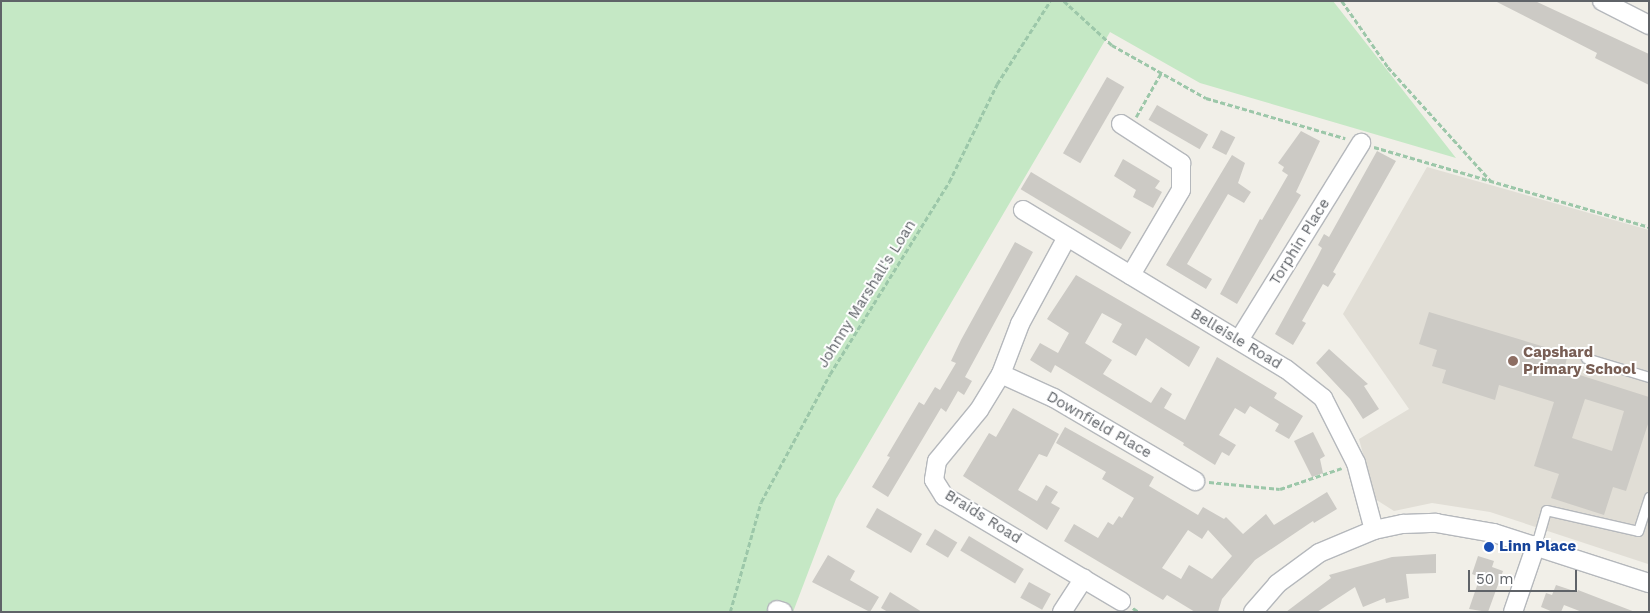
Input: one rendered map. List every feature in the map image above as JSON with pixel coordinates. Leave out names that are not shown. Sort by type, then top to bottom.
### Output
[{"type":"street","points":[[1602,1],[1649,25]]},
{"type":"street","points":[[1125,126],[1181,163],[1181,190],[1130,275]]},
{"type":"street","name":"Torphin Place","points":[[1239,340],[1361,143]]},
{"type":"street","name":"Belleisle Road","points":[[1023,210],[1239,340],[1286,370],[1323,398],[1356,463],[1374,530]]},
{"type":"street","name":"Braids Road","points":[[1067,237],[1020,324],[1001,374],[979,410],[937,461],[934,480],[944,496],[1121,601]]},
{"type":"street","name":"Downfield Place","points":[[1001,374],[1054,398],[1195,481]]},
{"type":"street","points":[[1253,612],[1293,570],[1344,540],[1374,530],[1403,524],[1446,524],[1480,529],[1536,545],[1649,583]]},
{"type":"street","points":[[1513,612],[1536,545]]},
{"type":"street","points":[[1062,612],[1084,578]]},
{"type":"lane","points":[[1586,358],[1649,377]]},
{"type":"lane","points":[[1536,545],[1546,510],[1638,531],[1649,497]]},
{"type":"path","name":"Johnny Marshall's Loan","points":[[730,612],[761,502],[830,374],[949,182],[997,84],[1050,1]]},
{"type":"path","points":[[1064,1],[1112,45],[1206,98],[1649,227]]},
{"type":"path","points":[[1342,1],[1388,68],[1492,182]]},
{"type":"path","points":[[1125,126],[1161,73]]},
{"type":"path","points":[[1195,481],[1280,489],[1356,463]]},
{"type":"shaded area","name":"Capshard Primary School","points":[[1427,167],[1649,230],[1648,564],[1490,512],[1432,503],[1394,511],[1375,499],[1359,439],[1409,409],[1343,314]]},
{"type":"green space","points":[[1,1],[1333,1],[1456,158],[1200,83],[1110,32],[836,499],[793,612],[1,612]]},
{"type":"building","points":[[1495,1],[1535,1],[1649,54],[1649,85],[1595,58],[1597,53]]},
{"type":"building","points":[[1107,77],[1124,87],[1080,163],[1063,153]]},
{"type":"building","points":[[1157,105],[1208,134],[1200,149],[1148,120]]},
{"type":"building","points":[[1221,130],[1235,137],[1226,155],[1212,148]]},
{"type":"building","points":[[1301,131],[1320,141],[1296,192],[1301,195],[1237,304],[1220,294],[1260,219],[1262,220],[1288,175],[1282,171],[1284,167],[1278,163]]},
{"type":"building","points":[[1377,151],[1396,161],[1333,272],[1336,274],[1328,287],[1323,284],[1302,321],[1306,323],[1293,345],[1275,334],[1322,248],[1318,245],[1324,234],[1329,237]]},
{"type":"building","points":[[1232,155],[1245,163],[1238,183],[1251,192],[1244,203],[1228,194],[1187,264],[1212,279],[1206,289],[1166,265]]},
{"type":"building","points":[[1123,159],[1160,181],[1155,188],[1162,192],[1153,208],[1133,197],[1136,190],[1114,176]]},
{"type":"building","points":[[1031,172],[1131,232],[1121,249],[1021,189]]},
{"type":"building","points":[[1015,242],[1033,252],[965,377],[972,381],[964,395],[958,391],[946,412],[941,408],[888,497],[872,487],[890,457],[887,456],[919,402],[924,405],[935,387],[940,390],[956,363],[951,361],[961,340]]},
{"type":"building","points":[[1076,275],[1200,347],[1189,367],[1146,338],[1136,356],[1112,342],[1122,324],[1102,313],[1085,343],[1112,360],[1103,374],[1151,403],[1161,387],[1172,394],[1164,408],[1185,420],[1217,357],[1277,393],[1274,398],[1303,416],[1289,439],[1275,431],[1279,424],[1250,406],[1245,414],[1235,408],[1219,435],[1236,445],[1229,456],[1222,452],[1215,465],[1183,445],[1184,443],[1055,365],[1051,373],[1030,360],[1040,343],[1058,353],[1069,333],[1047,319]]},
{"type":"building","points":[[1429,312],[1568,354],[1564,370],[1649,397],[1649,421],[1626,491],[1613,487],[1604,515],[1551,498],[1559,474],[1534,466],[1554,402],[1499,385],[1495,400],[1442,383],[1446,370],[1432,366],[1437,350],[1419,344]],"holes":[[[1585,399],[1624,411],[1612,451],[1572,438]]]},
{"type":"building","points":[[1329,349],[1368,384],[1364,386],[1379,409],[1363,419],[1350,399],[1316,363]]},
{"type":"building","points":[[1013,408],[1059,434],[1047,457],[1039,454],[1018,490],[1037,501],[1046,485],[1058,492],[1051,503],[1060,508],[1047,530],[963,476],[989,433],[996,437]]},
{"type":"building","points":[[1065,427],[1154,477],[1149,486],[1198,515],[1203,507],[1224,519],[1226,517],[1243,534],[1266,514],[1274,525],[1327,492],[1337,509],[1314,523],[1313,521],[1255,560],[1222,599],[1218,612],[1195,612],[1167,595],[1163,600],[1064,541],[1074,524],[1098,538],[1108,522],[1113,525],[1119,516],[1122,518],[1134,498],[1102,479],[1106,472],[1056,443]],"holes":[[[1188,530],[1202,539],[1208,530],[1232,556],[1212,579],[1189,565],[1181,579],[1162,568]]]},
{"type":"building","points":[[1313,432],[1325,456],[1320,459],[1323,473],[1312,477],[1294,441]]},
{"type":"building","points":[[877,508],[922,534],[911,553],[866,527]]},
{"type":"building","points":[[935,529],[957,542],[948,558],[926,544]]},
{"type":"building","points":[[969,536],[1024,569],[1015,584],[960,551]]},
{"type":"building","points":[[1436,554],[1436,573],[1406,574],[1409,598],[1386,603],[1385,598],[1363,607],[1355,587],[1317,612],[1286,612],[1331,578],[1329,575],[1392,557]]},
{"type":"building","points":[[828,555],[855,571],[850,580],[879,597],[870,612],[812,582]]},
{"type":"building","points":[[1478,556],[1494,561],[1492,567],[1503,571],[1488,612],[1469,609],[1480,577],[1472,574]]},
{"type":"building","points":[[1029,582],[1051,594],[1042,610],[1020,598]]},
{"type":"building","points":[[1556,585],[1577,592],[1578,590],[1635,612],[1582,612],[1564,605],[1561,612],[1553,612],[1541,607],[1546,593],[1552,595]]},
{"type":"building","points":[[890,592],[922,612],[888,612],[881,608]]},
{"type":"place","name":"Capshard Primary School","points":[[1513,361]]},
{"type":"place","name":"Linn Place","points":[[1489,547]]}]
